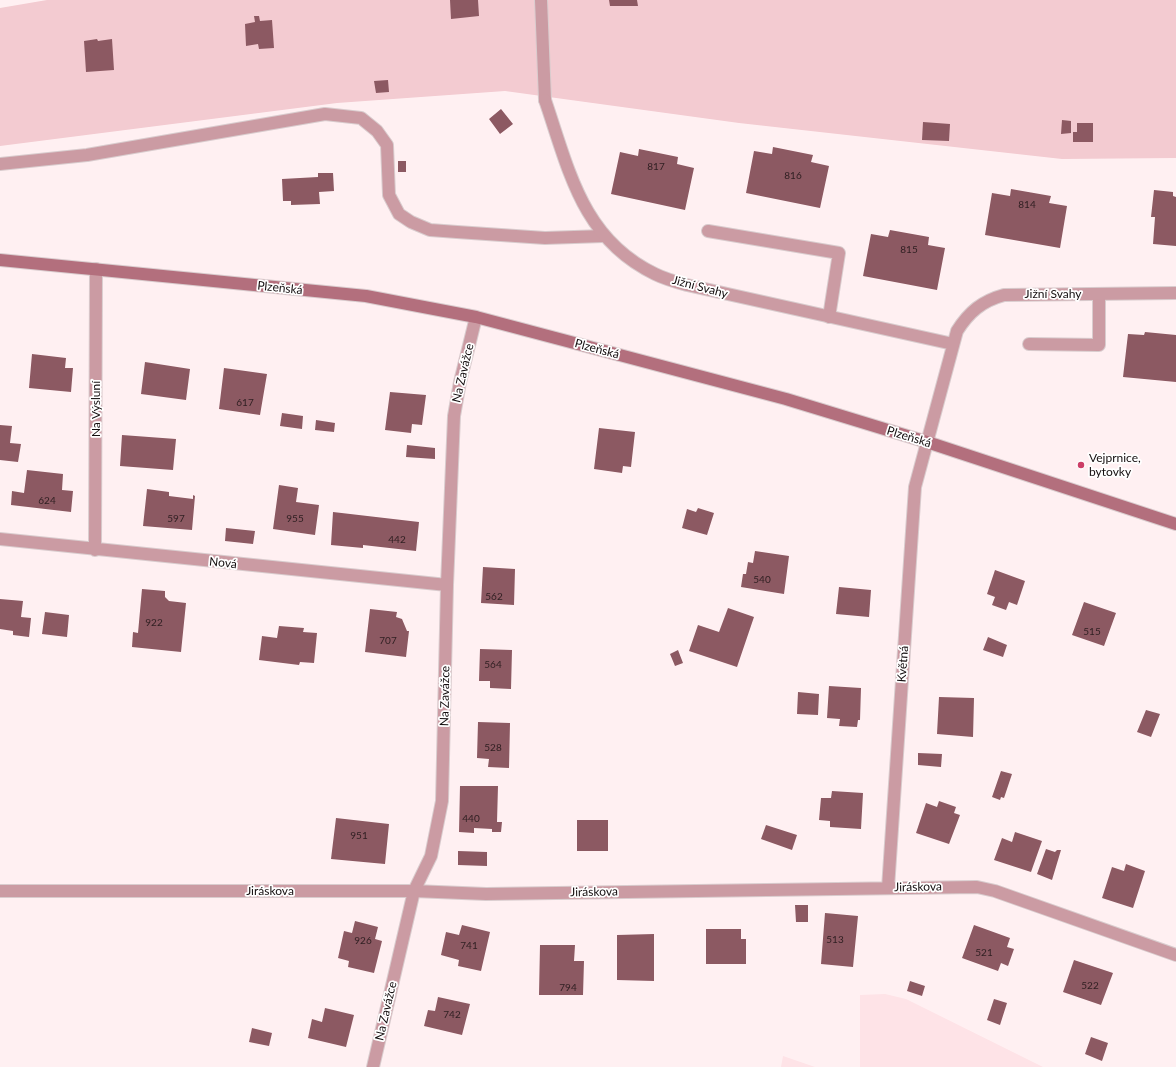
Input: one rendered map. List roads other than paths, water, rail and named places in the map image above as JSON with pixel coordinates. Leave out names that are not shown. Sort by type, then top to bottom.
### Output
[{"type":"main road","name":"Plzeňská","points":[[0,260],[366,296],[476,317],[786,399],[927,442],[1176,524]]},
{"type":"street","name":"Jižní Svahy","points":[[541,0],[545,100],[574,185],[588,214],[604,236],[628,258],[656,274],[687,286],[953,344]]},
{"type":"street","points":[[0,164],[87,155],[325,114],[354,117],[361,118],[377,131],[387,145],[389,195],[399,214],[412,222],[430,230],[456,232],[545,238],[604,236]]},
{"type":"street","points":[[708,231],[840,253],[829,317]]},
{"type":"street","name":"Na Výsluní","points":[[95,550],[96,269]]},
{"type":"street","name":"Jižní Svahy","points":[[927,442],[957,331],[970,313],[986,301],[1014,293],[1176,293]]},
{"type":"street","points":[[1029,344],[1099,345],[1100,294]]},
{"type":"street","name":"Na Zavážce","points":[[373,1067],[414,891],[431,856],[442,801],[447,586],[454,416],[460,382],[476,317]]},
{"type":"street","name":"Květná","points":[[888,888],[915,487],[927,442]]},
{"type":"street","name":"Nová","points":[[0,539],[447,586]]},
{"type":"street","name":"Jiráskova","points":[[0,892],[414,891],[486,894],[967,887],[987,889],[1176,955]]},
{"type":"place","name":"Vejprnice, bytovky","points":[[1081,465]]}]
